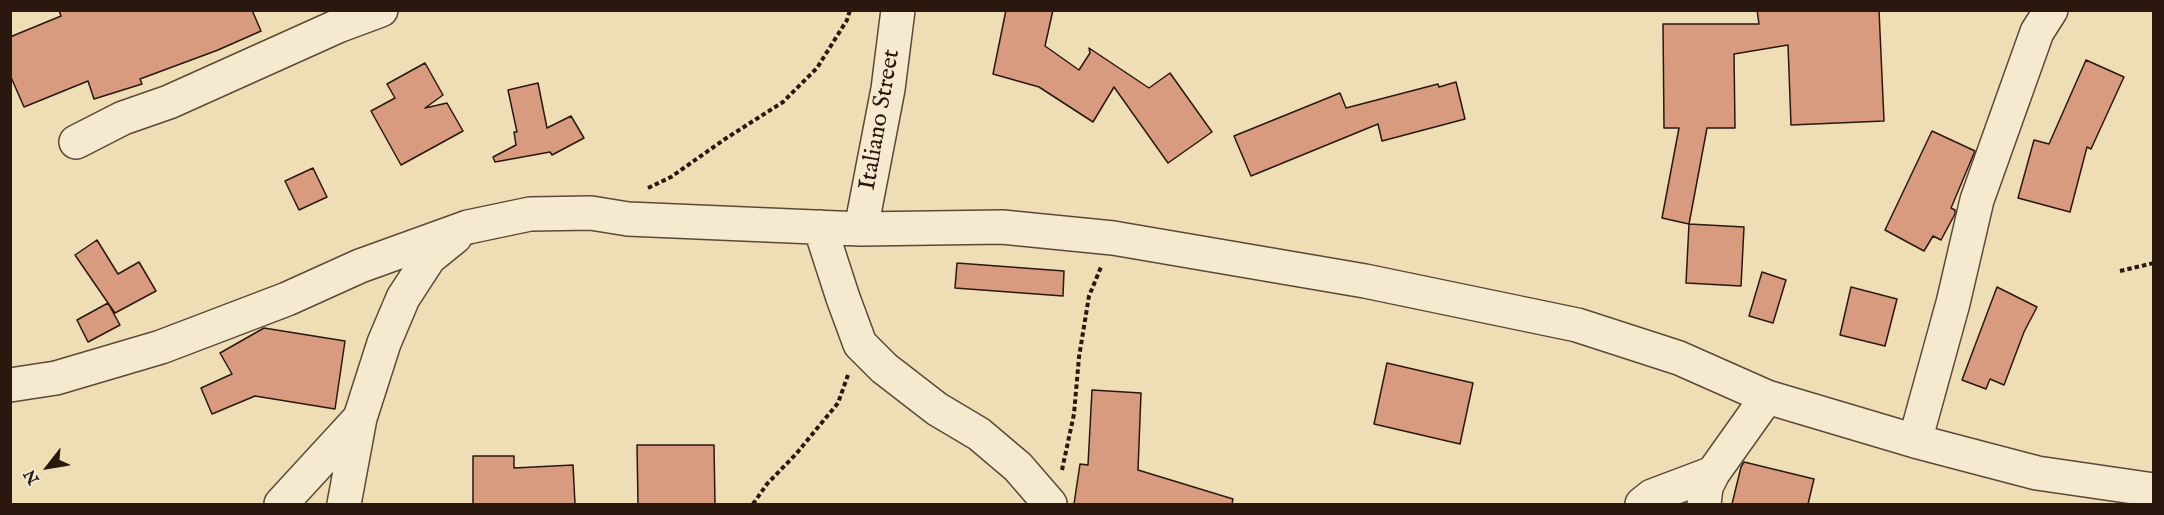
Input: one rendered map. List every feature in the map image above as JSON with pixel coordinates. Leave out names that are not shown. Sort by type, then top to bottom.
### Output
[{"type":"street","points":[[76,142],[123,118],[169,102],[338,26],[381,10]]},
{"type":"street","name":"Italiano Street","points":[[861,230],[888,89],[898,10]]},
{"type":"street","points":[[1915,441],[1953,303],[1977,200],[2037,32],[2051,10]]},
{"type":"street","points":[[10,385],[56,378],[161,347],[286,299],[360,266],[468,227],[530,214],[591,213],[628,219],[861,230],[1002,227],[1113,238],[1365,281],[1577,325],[1679,358],[1767,397],[1915,441],[2037,472],[2154,490]]},
{"type":"street","points":[[344,504],[360,418],[384,342],[403,298],[429,258],[468,227]]},
{"type":"street","points":[[820,227],[860,344],[884,368],[936,409],[979,434],[1018,466],[1050,504]]},
{"type":"street","points":[[1704,504],[1706,487],[1713,473],[1767,397]]},
{"type":"street","points":[[281,504],[360,418]]},
{"type":"street","points":[[1642,504],[1652,496],[1713,473]]},
{"type":"path","points":[[641,190],[671,177],[783,102],[817,68],[847,20],[850,10]]},
{"type":"path","points":[[1062,471],[1074,414],[1079,357],[1089,296],[1113,238]]},
{"type":"path","points":[[2120,272],[2154,263]]},
{"type":"path","points":[[753,504],[767,484],[796,454],[838,403],[860,344]]},
{"type":"building","points":[[59,10],[252,10],[261,31],[218,50],[140,79],[142,84],[94,99],[88,81],[24,107],[10,75],[10,37],[61,16]]},
{"type":"building","points":[[1006,10],[1053,10],[1045,46],[1079,70],[1090,53],[1089,48],[1149,88],[1170,73],[1212,132],[1168,163],[1114,87],[1093,122],[1039,87],[993,74]]},
{"type":"building","points":[[1757,10],[1879,10],[1884,121],[1791,125],[1788,45],[1734,54],[1735,128],[1707,128],[1689,224],[1662,218],[1679,128],[1664,128],[1663,24],[1759,24]]},
{"type":"building","points":[[2086,60],[2124,77],[2091,149],[2087,147],[2070,212],[2018,198],[2034,140],[2049,144]]},
{"type":"building","points":[[425,63],[443,95],[425,108],[447,103],[463,131],[401,165],[371,111],[395,98],[387,84]]},
{"type":"building","points":[[1456,82],[1465,119],[1382,141],[1378,124],[1251,176],[1234,136],[1340,93],[1346,108],[1438,84],[1439,87]]},
{"type":"building","points":[[538,83],[547,128],[571,116],[584,138],[552,155],[550,152],[495,162],[493,157],[516,145],[514,132],[517,132],[508,90]]},
{"type":"building","points":[[1932,131],[1975,151],[1951,208],[1955,210],[1955,214],[1941,240],[1933,236],[1924,251],[1885,230]]},
{"type":"building","points":[[313,168],[327,197],[299,210],[285,181]]},
{"type":"building","points":[[1689,224],[1744,227],[1741,286],[1686,283]]},
{"type":"building","points":[[97,240],[118,274],[139,262],[156,291],[115,313],[75,255]]},
{"type":"building","points":[[957,263],[1064,271],[1063,296],[955,288]]},
{"type":"building","points":[[1762,272],[1786,280],[1773,323],[1749,316]]},
{"type":"building","points":[[1851,287],[1897,299],[1885,346],[1840,335]]},
{"type":"building","points":[[1997,287],[2037,307],[2024,332],[2004,385],[1990,379],[1986,389],[1962,380]]},
{"type":"building","points":[[108,303],[120,325],[88,342],[77,320]]},
{"type":"building","points":[[264,328],[345,341],[335,409],[255,396],[212,414],[201,388],[232,374],[220,353]]},
{"type":"building","points":[[1387,363],[1473,383],[1460,444],[1374,424]]},
{"type":"building","points":[[1092,390],[1141,393],[1138,470],[1233,499],[1232,504],[1074,504],[1080,464],[1088,465]]},
{"type":"building","points":[[637,445],[714,445],[715,504],[638,504]]},
{"type":"building","points":[[473,456],[514,456],[514,468],[573,465],[575,504],[473,504]]},
{"type":"building","points":[[1744,462],[1814,479],[1808,504],[1732,504]]}]
